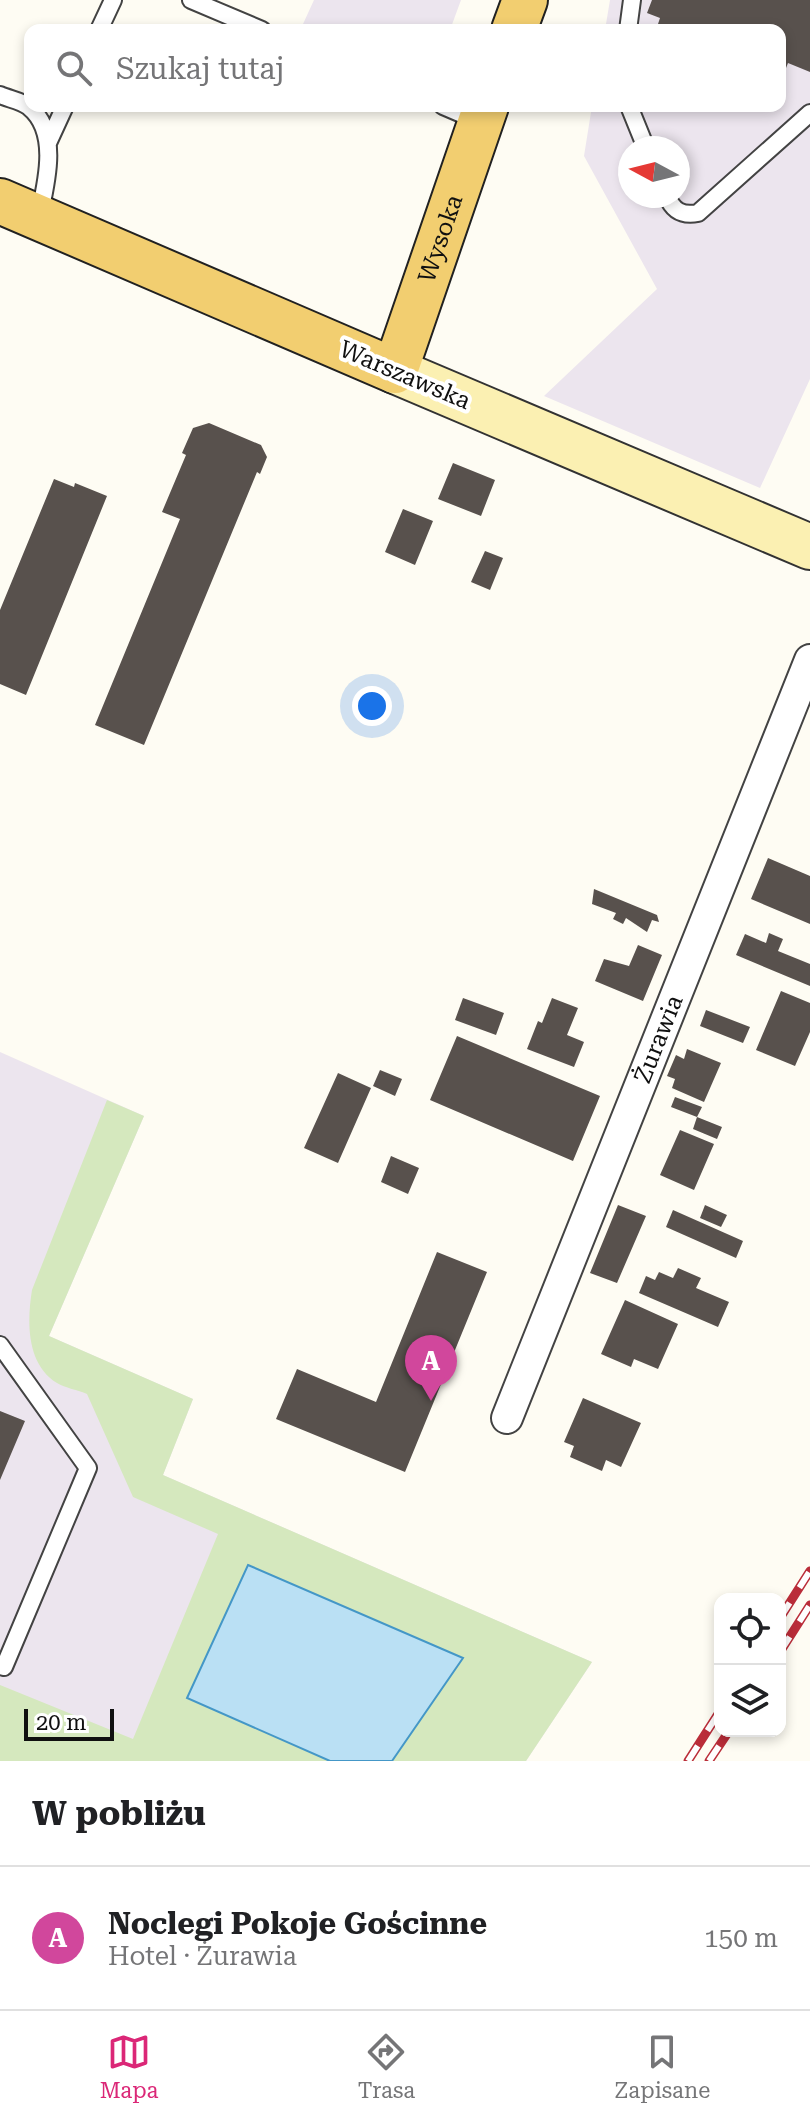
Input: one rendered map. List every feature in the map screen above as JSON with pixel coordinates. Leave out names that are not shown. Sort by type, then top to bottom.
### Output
[{"type":"main road","points":[[516,24],[525,0]]},
{"type":"main road","name":"Wysoka","points":[[395,371],[470,112]]},
{"type":"main road","name":"Warszawska","points":[[19,209],[810,547]]},
{"type":"street","name":"Żurawia","points":[[507,1418],[810,660]]},
{"type":"lane","points":[[102,24],[113,0]]},
{"type":"lane","points":[[191,0],[248,24]]},
{"type":"lane","points":[[629,24],[632,0]]},
{"type":"lane","points":[[0,95],[24,104]]},
{"type":"lane","points":[[19,209],[47,181],[48,143],[40,120],[33,112]]},
{"type":"lane","points":[[48,143],[62,112]]},
{"type":"lane","points":[[631,112],[641,136]]},
{"type":"lane","points":[[674,208],[686,215],[698,213],[810,113]]},
{"type":"lane","points":[[0,1345],[88,1468],[4,1667],[0,1666]]},
{"type":"shaded area","points":[[314,0],[461,0],[452,24],[303,24]]},
{"type":"shaded area","points":[[610,0],[810,0],[810,379],[760,488],[544,396],[657,289],[584,156],[591,112],[786,112],[786,24],[606,24]]},
{"type":"shaded area","points":[[0,1052],[144,1116],[49,1336],[193,1399],[163,1475],[592,1662],[526,1761],[0,1761]]},
{"type":"green space","points":[[107,1100],[144,1116],[49,1336],[193,1399],[163,1475],[592,1662],[526,1761],[0,1761],[0,1685],[133,1739],[218,1534],[133,1497],[87,1394],[57,1383],[39,1365],[34,1353],[29,1315],[32,1290]]},
{"type":"water","points":[[248,1565],[463,1658],[392,1761],[330,1761],[187,1698]]},
{"type":"building","points":[[652,0],[810,0],[810,72],[788,63],[786,68],[786,24],[658,24],[660,18],[647,13]]},
{"type":"building","points":[[209,423],[261,445],[267,457],[260,474],[257,472],[144,745],[95,725],[180,519],[162,512],[186,455],[182,453],[193,428]]},
{"type":"building","points":[[453,463],[495,480],[481,516],[438,499]]},
{"type":"building","points":[[54,479],[74,487],[75,483],[107,496],[26,695],[0,684],[0,610]]},
{"type":"building","points":[[403,509],[433,521],[415,565],[385,552]]},
{"type":"building","points":[[485,551],[503,558],[490,590],[471,582]]},
{"type":"building","points":[[768,858],[810,876],[810,924],[751,899]]},
{"type":"building","points":[[594,889],[657,915],[659,922],[652,920],[647,932],[626,918],[623,924],[613,919],[616,913],[592,904]]},
{"type":"building","points":[[769,933],[783,939],[778,951],[810,964],[810,986],[736,955],[745,934],[766,943]]},
{"type":"building","points":[[638,945],[662,955],[643,1001],[595,981],[604,959],[629,966]]},
{"type":"building","points":[[781,991],[810,1003],[810,1032],[795,1066],[756,1050]]},
{"type":"building","points":[[463,998],[504,1013],[496,1035],[455,1020]]},
{"type":"building","points":[[552,998],[578,1008],[567,1035],[584,1042],[574,1067],[527,1049],[538,1021],[542,1023]]},
{"type":"building","points":[[706,1010],[750,1027],[743,1043],[700,1026]]},
{"type":"building","points":[[457,1036],[600,1096],[573,1161],[430,1100]]},
{"type":"building","points":[[687,1049],[721,1063],[704,1102],[672,1088],[675,1079],[667,1076],[676,1055],[684,1059]]},
{"type":"building","points":[[380,1070],[402,1079],[395,1096],[373,1086]]},
{"type":"building","points":[[338,1073],[371,1088],[338,1163],[304,1148]]},
{"type":"building","points":[[675,1097],[702,1107],[697,1117],[671,1107]]},
{"type":"building","points":[[697,1117],[722,1127],[717,1139],[693,1129]]},
{"type":"building","points":[[680,1130],[714,1144],[694,1190],[660,1175]]},
{"type":"building","points":[[391,1156],[419,1168],[408,1194],[381,1182]]},
{"type":"building","points":[[618,1205],[646,1216],[617,1283],[590,1273]]},
{"type":"building","points":[[705,1205],[727,1215],[721,1227],[700,1218]]},
{"type":"building","points":[[673,1210],[743,1241],[736,1258],[666,1227]]},
{"type":"building","points":[[437,1252],[487,1272],[405,1472],[276,1419],[297,1369],[376,1402]]},
{"type":"building","points":[[678,1268],[701,1278],[696,1288],[729,1302],[718,1327],[639,1293],[646,1276],[655,1280],[659,1272],[673,1278]]},
{"type":"building","points":[[625,1300],[678,1324],[658,1369],[634,1359],[631,1367],[601,1354]]},
{"type":"building","points":[[583,1398],[641,1423],[621,1467],[606,1460],[602,1471],[570,1457],[574,1446],[564,1442]]},
{"type":"building","points":[[0,1411],[25,1421],[0,1480]]},
{"type":"railway","points":[[786,1609],[810,1571]]},
{"type":"railway","points":[[786,1643],[810,1605]]},
{"type":"railway","points":[[688,1761],[714,1720]]},
{"type":"railway","points":[[709,1761],[725,1737]]},
{"type":"place","name":"Noclegi Pokoje Gościnne","points":[[431,1401]]}]
